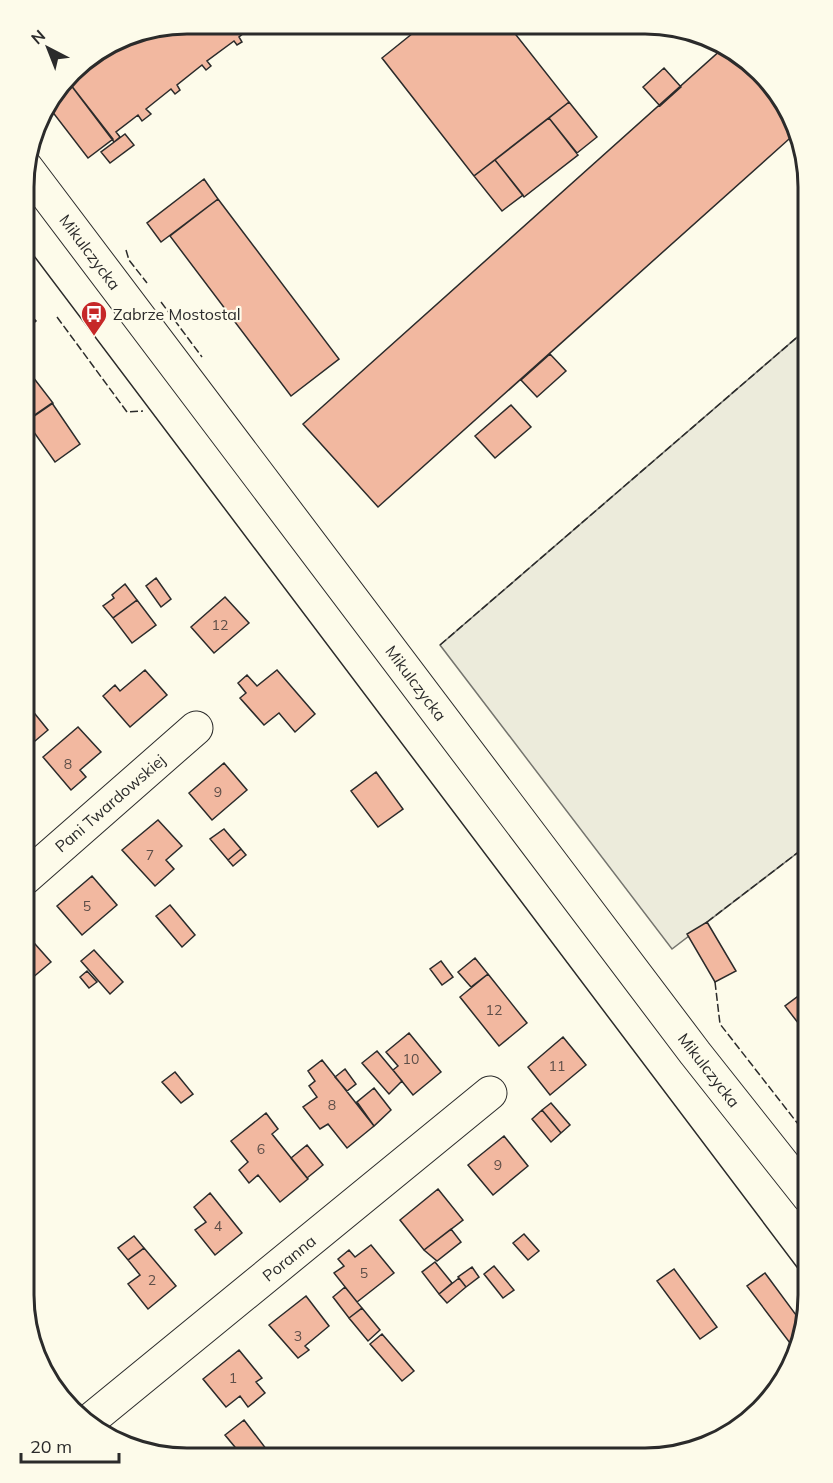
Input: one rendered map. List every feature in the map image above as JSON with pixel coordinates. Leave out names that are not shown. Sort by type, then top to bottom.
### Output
[{"type":"main road","name":"Mikulczycka","points":[[35,179],[695,1053],[798,1183]]},
{"type":"main road","name":"Pani Twardowskiej","points":[[34,869],[196,728]]},
{"type":"main road","name":"Poranna","points":[[94,1417],[490,1093]]},
{"type":"shaded area","points":[[798,336],[798,852],[672,949],[440,645]]},
{"type":"building","points":[[516,34],[569,102],[474,176],[382,58],[411,35]]},
{"type":"building","points":[[242,35],[239,37],[242,42],[237,45],[234,41],[207,61],[211,66],[206,70],[202,65],[177,85],[180,90],[175,94],[171,89],[146,109],[151,114],[142,121],[138,115],[116,132],[120,137],[114,142],[72,87],[87,72],[120,50],[157,37]]},
{"type":"building","points":[[718,53],[746,72],[773,102],[790,138],[378,507],[303,424]]},
{"type":"building","points":[[664,68],[681,87],[660,106],[643,87]]},
{"type":"building","points":[[72,87],[113,139],[88,158],[54,113]]},
{"type":"building","points":[[569,102],[597,137],[577,153],[549,118]]},
{"type":"building","points":[[549,118],[578,155],[524,197],[495,160]]},
{"type":"building","points":[[125,134],[134,145],[110,163],[101,152]]},
{"type":"building","points":[[495,160],[523,195],[502,211],[474,176]]},
{"type":"building","points":[[204,179],[218,199],[161,242],[147,223]]},
{"type":"building","points":[[218,199],[339,359],[291,396],[170,236]]},
{"type":"building","points":[[550,354],[566,371],[537,397],[521,380]]},
{"type":"building","points":[[34,378],[53,403],[34,416]]},
{"type":"building","points":[[52,403],[80,444],[55,462],[34,432],[34,415]]},
{"type":"building","points":[[511,405],[531,427],[495,458],[475,436]]},
{"type":"building","points":[[156,578],[171,599],[161,607],[146,586]]},
{"type":"building","points":[[125,584],[137,600],[113,618],[103,606],[114,598],[112,595]]},
{"type":"building","points":[[225,597],[249,623],[214,653],[191,627]]},
{"type":"building","points":[[137,600],[156,625],[132,643],[113,618]]},
{"type":"building","points":[[145,670],[167,695],[130,727],[103,696],[115,685],[120,691]]},
{"type":"building","points":[[277,670],[315,714],[295,732],[279,713],[264,725],[240,698],[246,693],[238,683],[247,675],[257,686]]},
{"type":"building","points":[[34,713],[48,730],[34,740]]},
{"type":"building","points":[[78,727],[101,752],[80,770],[86,777],[71,790],[43,757]]},
{"type":"building","points":[[224,763],[247,790],[212,820],[189,793]]},
{"type":"building","points":[[376,772],[403,809],[378,827],[351,791]]},
{"type":"building","points":[[158,820],[182,846],[166,860],[174,869],[155,886],[122,850]]},
{"type":"building","points":[[224,829],[241,849],[228,860],[210,839]]},
{"type":"building","points":[[241,849],[246,855],[233,866],[228,860]]},
{"type":"building","points":[[92,876],[117,905],[82,935],[57,906]]},
{"type":"building","points":[[170,905],[195,935],[182,947],[156,916]]},
{"type":"building","points":[[707,922],[736,971],[715,982],[687,934]]},
{"type":"building","points":[[34,943],[51,962],[34,976]]},
{"type":"building","points":[[94,950],[123,982],[110,994],[81,961]]},
{"type":"building","points":[[475,958],[488,974],[471,987],[458,972]]},
{"type":"building","points":[[441,961],[453,977],[442,985],[430,969]]},
{"type":"building","points":[[87,971],[97,982],[89,988],[80,977]]},
{"type":"building","points":[[488,974],[527,1023],[499,1046],[460,997]]},
{"type":"building","points":[[798,996],[798,1023],[785,1006]]},
{"type":"building","points":[[409,1033],[441,1072],[413,1095],[393,1070],[398,1066],[386,1052]]},
{"type":"building","points":[[563,1037],[586,1065],[550,1095],[528,1067]]},
{"type":"building","points":[[377,1051],[402,1081],[389,1094],[362,1063]]},
{"type":"building","points":[[322,1060],[374,1126],[347,1148],[328,1124],[320,1129],[303,1107],[317,1097],[309,1086],[315,1081],[308,1071]]},
{"type":"building","points":[[345,1069],[356,1084],[347,1091],[335,1077]]},
{"type":"building","points":[[175,1072],[193,1094],[181,1103],[162,1082]]},
{"type":"building","points":[[374,1088],[391,1110],[374,1126],[357,1102]]},
{"type":"building","points":[[551,1103],[570,1125],[561,1133],[542,1110]]},
{"type":"building","points":[[542,1110],[561,1133],[551,1142],[532,1119]]},
{"type":"building","points":[[266,1113],[278,1129],[272,1134],[308,1179],[280,1202],[258,1175],[249,1183],[239,1170],[248,1162],[231,1141]]},
{"type":"building","points":[[504,1136],[528,1166],[493,1195],[468,1165]]},
{"type":"building","points":[[307,1145],[323,1165],[307,1178],[291,1158]]},
{"type":"building","points":[[438,1189],[463,1220],[424,1250],[400,1220]]},
{"type":"building","points":[[210,1193],[242,1233],[215,1255],[195,1230],[206,1222],[194,1207]]},
{"type":"building","points":[[451,1229],[461,1242],[437,1261],[424,1250]]},
{"type":"building","points":[[524,1234],[539,1251],[528,1260],[513,1243]]},
{"type":"building","points":[[134,1236],[144,1248],[128,1260],[118,1248]]},
{"type":"building","points":[[371,1245],[394,1273],[357,1302],[334,1273],[344,1266],[338,1259],[349,1250],[355,1257]]},
{"type":"building","points":[[144,1248],[176,1286],[148,1309],[128,1284],[140,1275],[128,1260]]},
{"type":"building","points":[[435,1262],[452,1283],[439,1294],[422,1272]]},
{"type":"building","points":[[494,1266],[514,1290],[503,1298],[484,1274]]},
{"type":"building","points":[[472,1267],[479,1277],[466,1287],[458,1277]]},
{"type":"building","points":[[674,1269],[717,1327],[700,1339],[657,1281]]},
{"type":"building","points":[[765,1273],[797,1316],[790,1344],[747,1286]]},
{"type":"building","points":[[459,1278],[466,1287],[447,1303],[439,1294]]},
{"type":"building","points":[[345,1287],[362,1308],[349,1318],[333,1297]]},
{"type":"building","points":[[306,1296],[329,1326],[305,1346],[309,1350],[298,1358],[269,1325]]},
{"type":"building","points":[[362,1308],[380,1330],[368,1341],[349,1318]]},
{"type":"building","points":[[382,1334],[414,1371],[402,1381],[370,1344]]},
{"type":"building","points":[[239,1350],[262,1378],[256,1382],[265,1393],[248,1407],[240,1396],[226,1407],[203,1379]]},
{"type":"building","points":[[244,1420],[265,1448],[236,1448],[225,1435]]},
{"type":"tram line","points":[[34,256],[798,1268]]},
{"type":"fence","points":[[126,250],[129,260],[147,283]]},
{"type":"fence","points":[[161,302],[202,357]]},
{"type":"fence","points":[[57,317],[127,412],[143,411]]},
{"type":"fence","points":[[440,645],[798,336]]},
{"type":"fence","points":[[707,922],[798,852]]},
{"type":"fence","points":[[715,982],[720,1024],[798,1124]]},
{"type":"place","name":"Zabrze Mostostal","points":[[94,337]]}]
